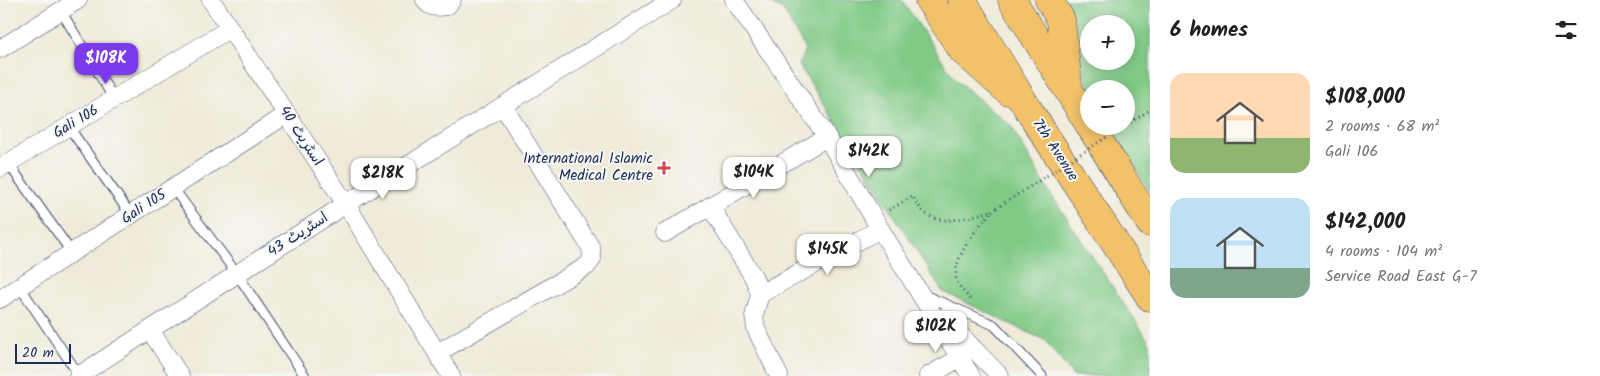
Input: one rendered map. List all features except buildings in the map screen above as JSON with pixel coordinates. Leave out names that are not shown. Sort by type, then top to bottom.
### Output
[{"type":"main road","points":[[929,0],[963,51],[1028,108]]},
{"type":"main road","name":"7th Avenue","points":[[962,0],[1028,108],[1150,297]]},
{"type":"main road","points":[[1012,0],[1080,111]]},
{"type":"main road","points":[[1049,0],[1061,20],[1068,92]]},
{"type":"main road","points":[[1095,135],[1150,223]]},
{"type":"street","points":[[0,49],[78,0]]},
{"type":"street","name":"اسٹریٹ 40","points":[[211,0],[346,204],[452,376]]},
{"type":"street","points":[[425,0],[434,7],[447,6],[452,0]]},
{"type":"street","name":"اسٹریٹ 43","points":[[78,376],[346,204],[672,0]]},
{"type":"street","points":[[734,0],[827,137],[877,224],[971,376]]},
{"type":"street","name":"Gali 106","points":[[4,166],[229,29]]},
{"type":"street","points":[[437,352],[587,266],[592,258],[591,248],[503,106]]},
{"type":"street","name":"Gali 105","points":[[0,300],[287,114]]},
{"type":"street","points":[[665,233],[827,137]]},
{"type":"street","points":[[710,206],[754,278],[760,294],[754,316],[756,329],[778,376]]},
{"type":"street","points":[[760,294],[877,224]]},
{"type":"street","points":[[920,292],[1000,376]]},
{"type":"street","points":[[150,330],[180,376]]},
{"type":"street","points":[[928,376],[960,358]]},
{"type":"lane","points":[[61,11],[114,99]]},
{"type":"lane","points":[[68,126],[131,215]]},
{"type":"lane","points":[[4,166],[72,253]]},
{"type":"lane","points":[[173,188],[237,274],[305,376]]},
{"type":"lane","points":[[20,287],[78,376]]},
{"type":"lane","points":[[920,292],[994,325],[1042,376]]},
{"type":"path","points":[[1135,120],[1150,110]]},
{"type":"path","points":[[965,312],[973,303],[959,286],[956,276],[962,251],[992,211],[1111,135]]},
{"type":"path","points":[[877,224],[913,196],[922,212],[934,218],[948,221],[992,211]]},
{"type":"green space","points":[[764,0],[902,0],[955,79],[1011,126],[1048,190],[1150,343],[1150,376],[1073,376],[1046,341],[942,291],[799,65],[805,49],[783,10]]},
{"type":"green space","points":[[1056,0],[1150,0],[1150,192],[1115,135],[1135,135],[1135,80],[1086,80],[1083,70],[1135,70],[1135,15],[1080,15],[1080,59],[1072,29]]},
{"type":"place","name":"International Islamic Medical Centre","points":[[664,168]]}]
